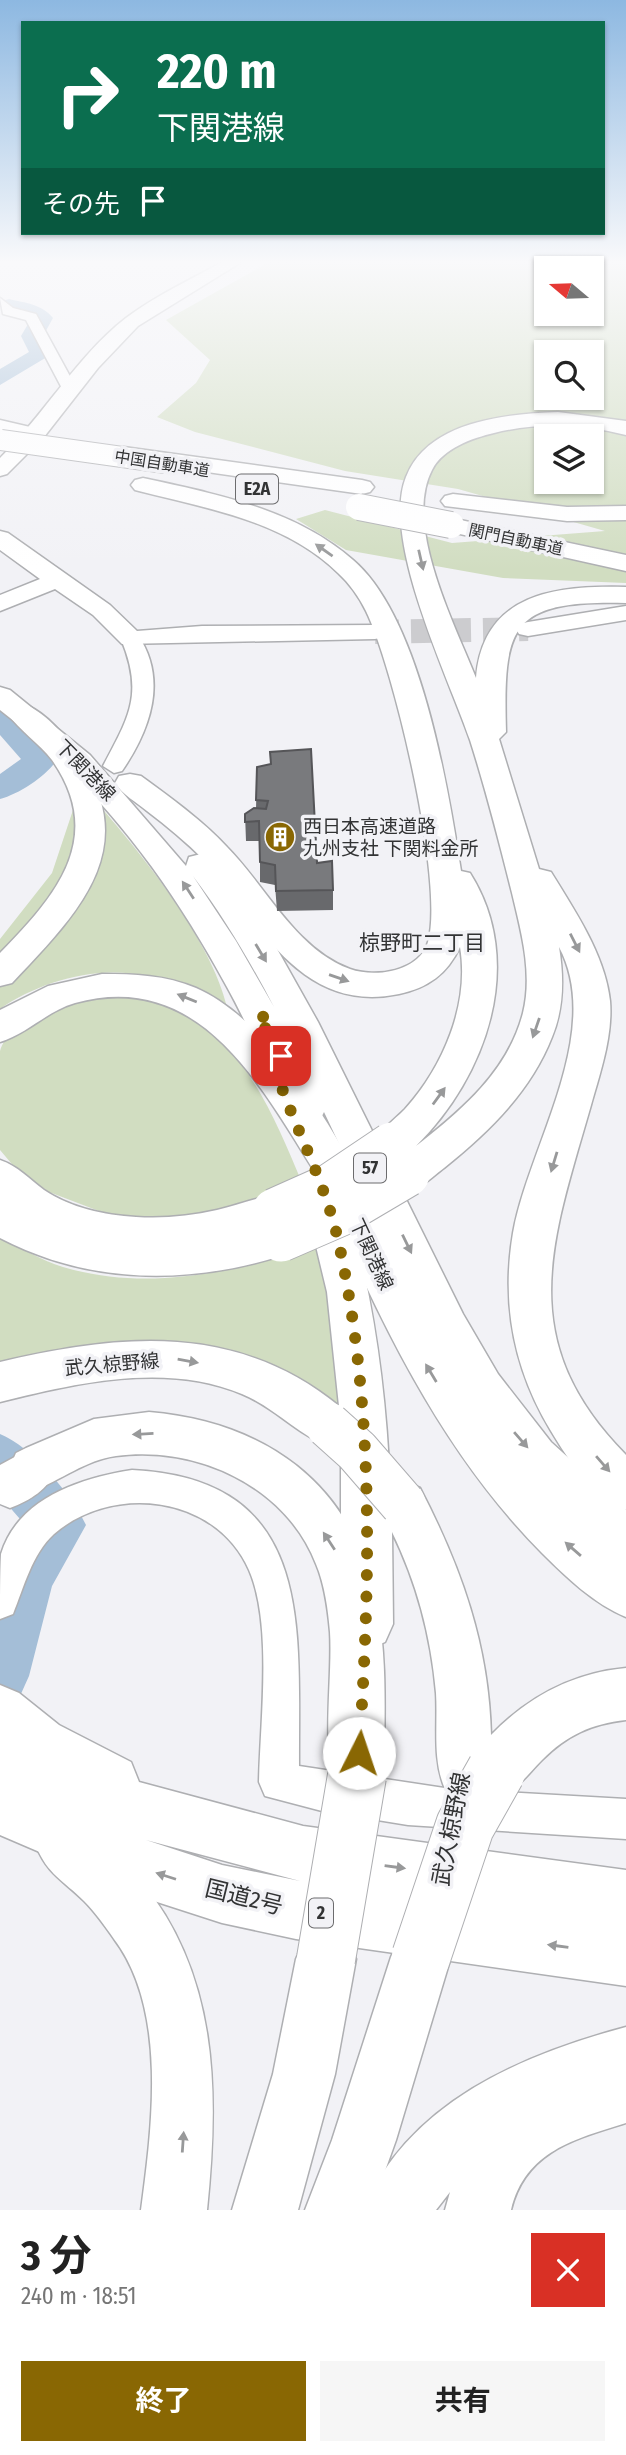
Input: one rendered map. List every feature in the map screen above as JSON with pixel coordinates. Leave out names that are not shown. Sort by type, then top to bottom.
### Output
[{"type":"main road","points":[[409,606],[399,554],[394,505],[401,470],[415,450],[452,428],[502,415],[556,411],[626,420]]},
{"type":"main road","points":[[400,1159],[446,1145],[480,1113],[512,1076],[534,1035],[542,1010],[545,980],[542,946],[517,842],[490,751],[421,563],[414,507],[419,471],[426,460],[448,442],[476,430],[505,423],[564,419],[626,428]]},
{"type":"main road","name":"中国自動車道","points":[[0,440],[34,438],[145,476]]},
{"type":"main road","points":[[34,438],[201,463],[360,497],[452,513],[626,513]]},
{"type":"main road","name":"中国自動車道","points":[[0,452],[145,476],[360,497],[405,510]]},
{"type":"main road","points":[[0,463],[35,468]]},
{"type":"main road","points":[[122,775],[169,811],[208,847],[311,963],[340,979],[383,985],[420,973],[440,954],[446,942],[449,916],[441,844],[424,760],[382,616],[364,587],[342,563],[304,537],[263,517],[145,476]]},
{"type":"main road","name":"関門自動車道","points":[[405,510],[452,513],[626,550]]},
{"type":"main road","name":"関門自動車道","points":[[452,513],[626,563]]},
{"type":"main road","points":[[490,751],[492,662],[494,649],[504,628],[524,612],[552,601],[585,595],[626,595]]},
{"type":"main road","points":[[417,645],[424,760]]},
{"type":"main road","name":"下関港線","points":[[0,678],[122,775],[205,868],[262,955],[292,1007],[433,1297],[482,1387],[508,1425],[539,1461],[572,1495],[626,1540]]},
{"type":"main road","points":[[0,974],[69,897],[87,867],[93,837],[88,805],[61,752],[11,705]]},
{"type":"main road","name":"下関港線","points":[[11,705],[57,739],[90,771],[151,840],[209,922],[261,1012],[376,1266],[425,1363],[485,1457],[519,1497],[561,1538],[626,1592]]},
{"type":"main road","points":[[517,842],[583,960],[592,1003],[587,1053],[534,1230],[527,1263],[526,1297],[531,1329],[539,1360],[569,1420],[626,1488]]},
{"type":"main road","points":[[0,1176],[27,1200],[55,1215],[124,1233],[159,1235],[233,1224],[278,1225],[341,1213],[400,1159],[413,1128],[447,1085],[460,1060],[477,1008],[480,985],[478,938],[466,896],[441,844]]},
{"type":"main road","points":[[0,1029],[30,1007],[70,992],[116,985],[162,990],[202,1005],[222,1018],[264,1062],[332,1166]]},
{"type":"main road","points":[[261,1012],[285,1096],[318,1175],[339,1244],[357,1372],[368,1517],[367,1634],[357,1776],[304,2074],[265,2210]]},
{"type":"main road","points":[[0,1219],[28,1236],[63,1249],[140,1261],[214,1256],[278,1225]]},
{"type":"main road","name":"武久椋野線","points":[[0,1382],[88,1363],[134,1359],[177,1359],[253,1377],[290,1395],[365,1458],[403,1504],[431,1558],[448,1604],[459,1655],[465,1711],[480,1770],[455,1827],[421,1957],[369,2127],[338,2210]]},
{"type":"main road","points":[[14,1484],[58,1455],[114,1436],[173,1433],[242,1454],[268,1469],[291,1489],[336,1550],[346,1585],[356,1669],[357,1776]]},
{"type":"main road","points":[[480,1770],[549,1716],[579,1703],[609,1695],[626,1694]]},
{"type":"main road","points":[[10,1771],[224,1835],[303,1854],[626,1899]]},
{"type":"main road","points":[[10,1771],[82,1860],[116,1890],[153,1950],[173,1998],[183,2050],[185,2108],[174,2210]]},
{"type":"main road","name":"国道2号","points":[[10,1771],[154,1872],[222,1894],[296,1910],[626,1956]]},
{"type":"main road","points":[[396,2210],[414,2183],[447,2147],[517,2094],[572,2071],[626,2058]]},
{"type":"main road","points":[[478,2210],[481,2187],[499,2153],[526,2131],[551,2116],[626,2092]]},
{"type":"street","points":[[53,364],[70,391]]},
{"type":"street","points":[[0,470],[34,438],[90,364]]},
{"type":"street","points":[[0,425],[34,438]]},
{"type":"street","points":[[0,538],[20,556],[55,580],[97,604],[131,639],[141,658],[148,683],[145,702],[122,775]]},
{"type":"street","points":[[0,604],[55,580]]},
{"type":"street","points":[[528,629],[626,613]]},
{"type":"street","points":[[131,639],[174,634],[375,632]]},
{"type":"street","points":[[0,1601],[18,1558],[51,1516],[119,1489],[159,1486],[215,1504],[240,1526],[264,1562],[276,1602],[279,1782],[314,1791],[450,1808],[626,1819]]},
{"type":"green space","points":[[207,364],[534,364],[534,410],[604,410],[604,364],[626,364],[626,583],[503,578],[346,550],[296,519],[325,510],[452,543],[605,531],[458,489],[345,471],[195,432],[157,417],[196,383]]},
{"type":"green space","points":[[99,805],[174,900],[207,954],[227,1007],[161,981],[132,974],[113,973],[72,977],[53,983],[0,1009],[0,986],[19,966]]},
{"type":"green space","points":[[73,810],[77,846],[47,905],[0,953],[0,939],[52,873]]},
{"type":"green space","points":[[113,996],[153,1002],[186,1015],[213,1034],[236,1058],[256,1086],[303,1185],[285,1196],[179,1222],[112,1216],[49,1192],[22,1176],[0,1150],[0,1051],[6,1039],[32,1019],[49,1012]]},
{"type":"green space","points":[[0,1237],[63,1267],[96,1275],[163,1278],[229,1269],[324,1237],[343,1416],[179,1346],[121,1342],[77,1346],[0,1366]]},
{"type":"building","name":"西日本高速道路 九州支社 下関料金所","points":[[311,749],[317,863],[332,861],[333,890],[276,891],[275,865],[260,862],[259,821],[245,822],[245,814],[254,808],[266,809],[268,801],[256,800],[257,767],[271,764],[270,752]]},
{"type":"waterway","points":[[0,378],[24,364]]},
{"type":"waterway","points":[[0,715],[40,761],[0,789]]},
{"type":"waterway","points":[[0,1458],[59,1525],[36,1560],[20,1596],[0,1676]]},
{"type":"tunnel","points":[[375,632],[528,629]]},
{"type":"place","name":"西日本高速道路 九州支社 下関料金所","points":[[280,837]]},
{"type":"district","name":"椋野町二丁目","points":[[422,943]]},
{"type":"route","points":[[281,1056],[261,1012],[285,1096],[329,1206],[339,1244],[355,1348],[368,1517],[367,1634],[359,1753]]}]
